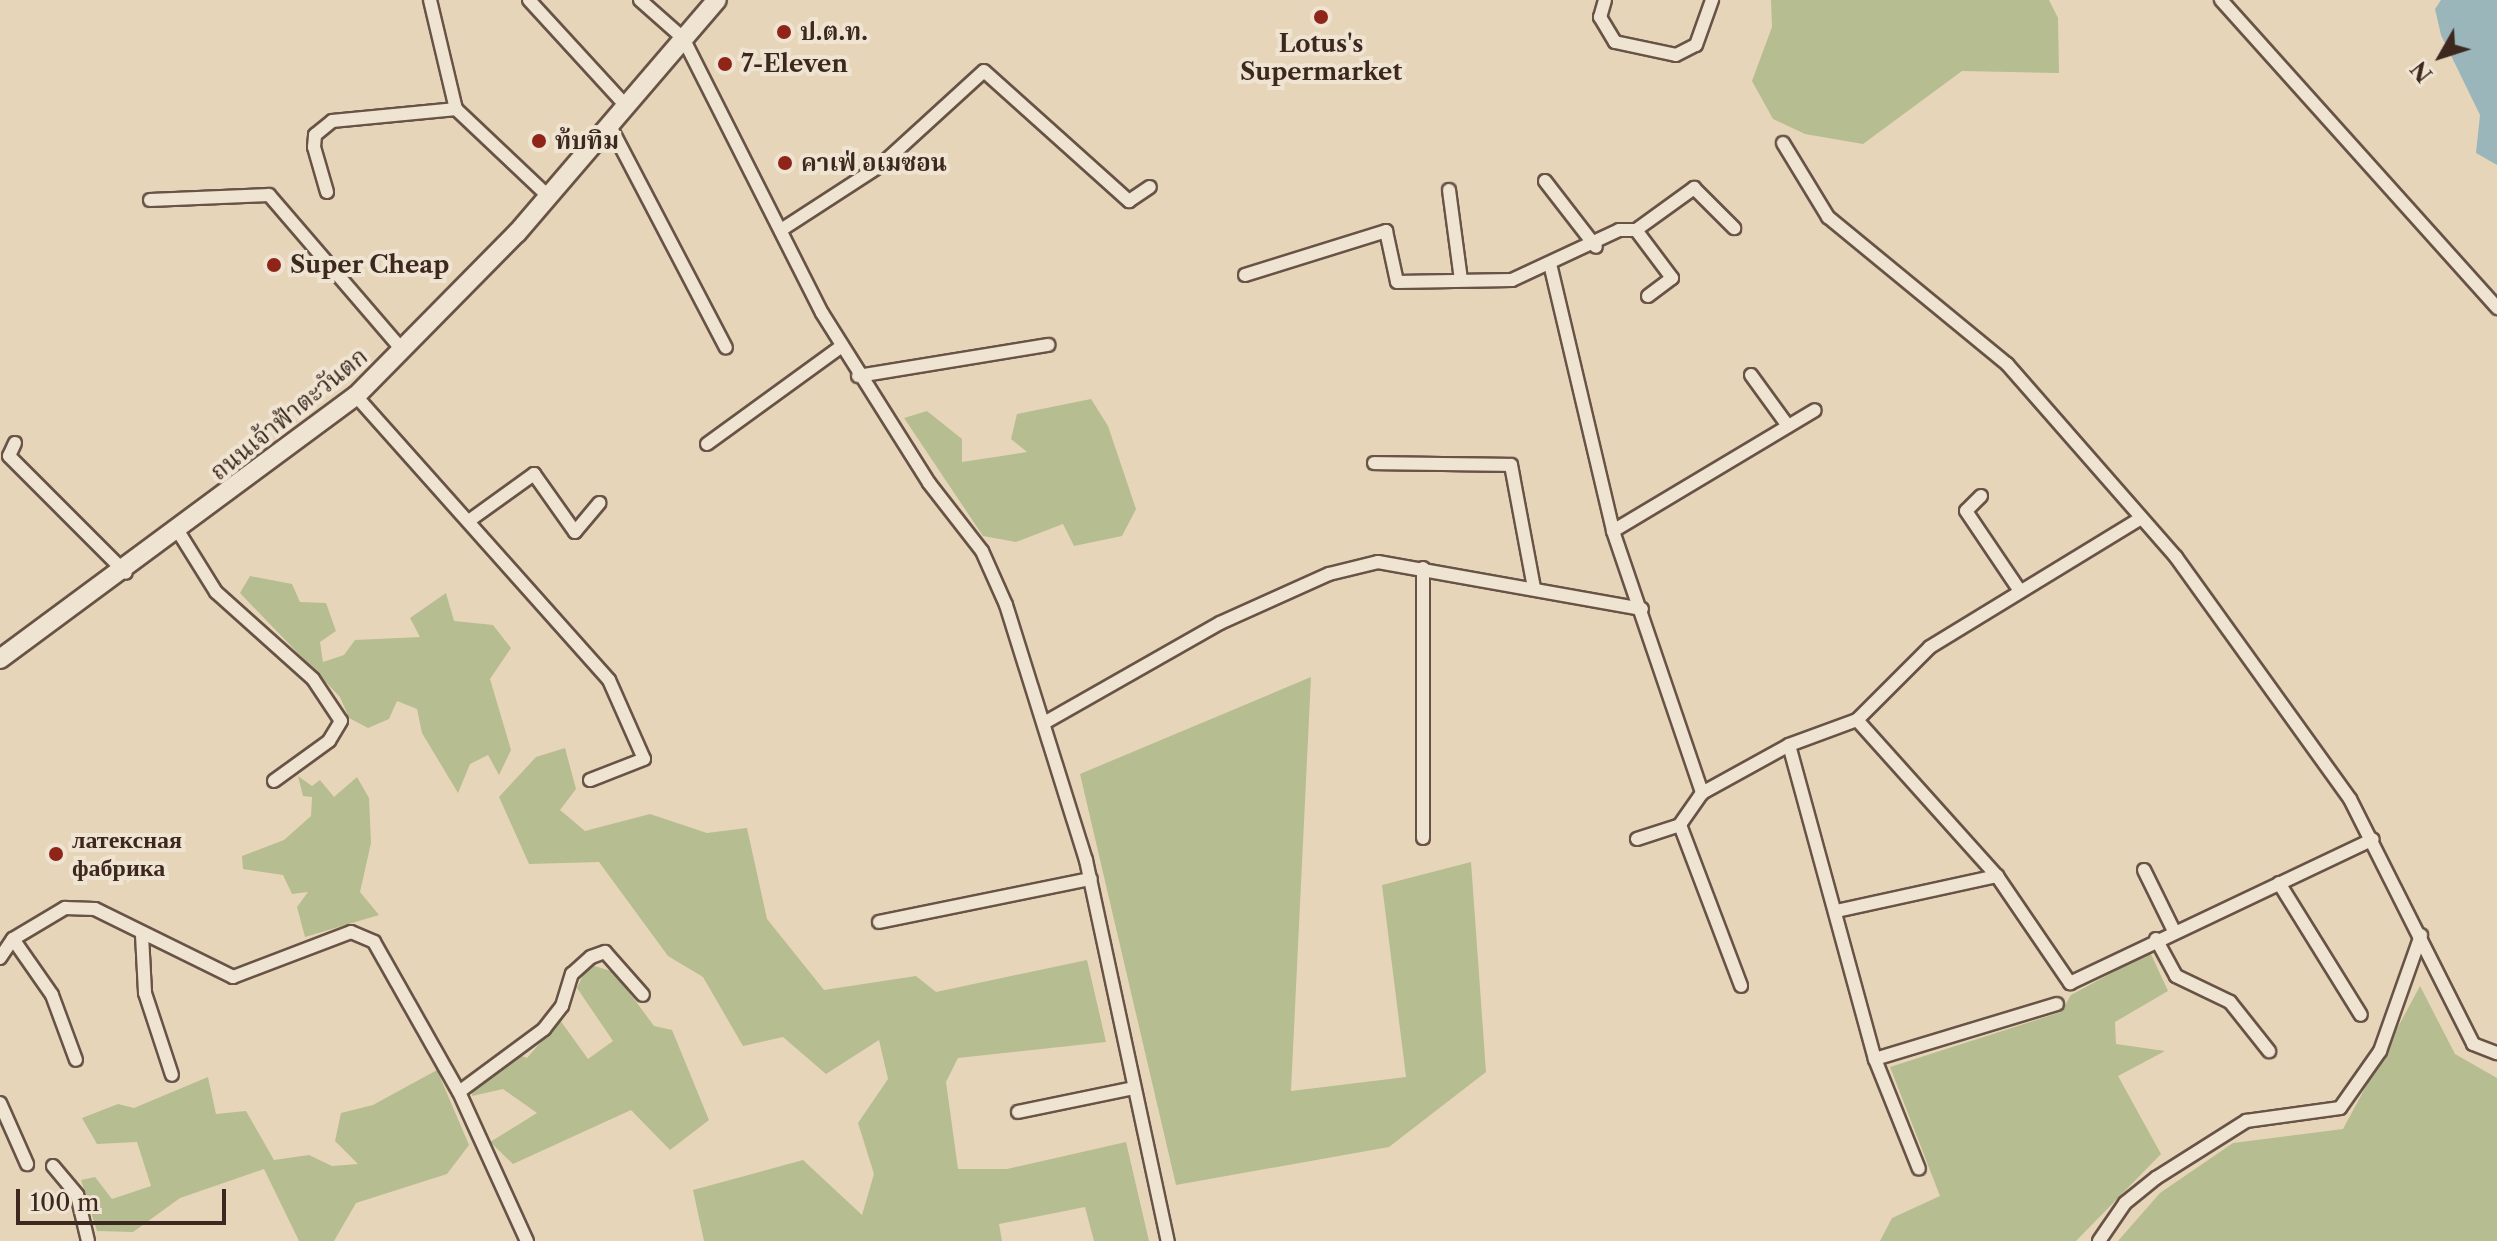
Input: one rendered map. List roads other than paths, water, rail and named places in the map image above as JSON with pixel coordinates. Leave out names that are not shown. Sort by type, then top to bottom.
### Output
[{"type":"main road","name":"ถนนเจ้าฟ้าตะวันตก","points":[[0,659],[126,573],[356,396],[403,351],[548,196],[717,0]]},
{"type":"main road","name":"ถนนเจ้าฟ้าตะวันตก","points":[[0,671],[17,650]]},
{"type":"street","points":[[430,0],[456,109],[548,196]]},
{"type":"street","points":[[529,0],[627,107]]},
{"type":"street","points":[[640,0],[683,38],[858,376],[982,551],[1044,723],[1091,879],[1168,1241]]},
{"type":"street","points":[[1605,0],[1600,17],[1615,42],[1676,55],[1696,45],[1712,0]]},
{"type":"street","points":[[2221,0],[2497,308]]},
{"type":"street","points":[[781,230],[881,165],[984,71],[1129,201],[1150,187]]},
{"type":"street","points":[[327,192],[314,147],[315,135],[332,121],[456,109]]},
{"type":"street","points":[[610,126],[726,348]]},
{"type":"street","points":[[1783,143],[1828,217],[2007,364],[2176,557],[2373,839],[2473,1044],[2497,1053]]},
{"type":"street","points":[[1545,181],[1596,247]]},
{"type":"street","points":[[1245,275],[1386,231],[1397,282],[1512,280],[1551,268],[1596,247],[1619,230],[1636,230],[1694,188],[1734,228]]},
{"type":"street","points":[[1449,190],[1461,280]]},
{"type":"street","points":[[150,200],[269,195],[403,351]]},
{"type":"street","points":[[1636,230],[1672,278],[1648,296]]},
{"type":"street","points":[[1551,268],[1613,531],[1702,793]]},
{"type":"street","points":[[858,376],[1048,345]]},
{"type":"street","points":[[707,444],[842,346]]},
{"type":"street","points":[[1751,375],[1788,426]]},
{"type":"street","points":[[356,396],[470,520],[609,680],[644,759],[590,780]]},
{"type":"street","points":[[1613,531],[1815,410]]},
{"type":"street","points":[[15,443],[9,456],[126,573]]},
{"type":"street","points":[[1374,463],[1511,465],[1534,588]]},
{"type":"street","points":[[470,520],[534,474],[575,532],[599,503]]},
{"type":"street","points":[[1981,496],[1966,511],[2020,591]]},
{"type":"street","points":[[1637,839],[1680,825],[1702,793],[1789,745],[1857,720],[1930,647],[2141,518]]},
{"type":"street","points":[[178,531],[216,592],[313,679],[341,721],[329,741],[274,781]]},
{"type":"street","points":[[1044,723],[1220,623],[1329,574],[1378,562],[1642,609]]},
{"type":"street","points":[[1423,568],[1423,838]]},
{"type":"street","points":[[1857,720],[1997,876],[2070,983],[2156,939],[2373,839]]},
{"type":"street","points":[[1789,745],[1875,1059],[1919,1169]]},
{"type":"street","points":[[1680,825],[1741,986]]},
{"type":"street","points":[[2144,870],[2174,931]]},
{"type":"street","points":[[1836,911],[1997,876]]},
{"type":"street","points":[[879,922],[1091,879]]},
{"type":"street","points":[[2279,883],[2361,1015]]},
{"type":"street","points":[[0,958],[13,939],[65,908],[95,909],[142,935],[233,977],[351,932],[374,942],[459,1092],[527,1241]]},
{"type":"street","points":[[142,935],[145,993],[172,1075]]},
{"type":"street","points":[[2099,1241],[2125,1203],[2156,1178],[2246,1121],[2340,1108],[2380,1051],[2421,935]]},
{"type":"street","points":[[13,939],[52,995],[76,1060]]},
{"type":"street","points":[[2156,939],[2176,976],[2230,1002],[2259,1030],[2269,1051]]},
{"type":"street","points":[[459,1092],[544,1029],[562,1006],[572,974],[591,957],[605,952],[643,995]]},
{"type":"street","points":[[1875,1059],[2057,1004]]},
{"type":"street","points":[[1018,1112],[1134,1088]]},
{"type":"street","points":[[0,1103],[27,1164]]},
{"type":"street","points":[[53,1166],[77,1195],[88,1241]]},
{"type":"water","points":[[2441,0],[2497,0],[2497,165],[2476,153],[2480,115],[2441,35],[2435,9]]},
{"type":"place","name":"Lotus's Supermarket","points":[[1321,17]]},
{"type":"place","name":"ป.ต.ท.","points":[[784,32]]},
{"type":"place","name":"7-Eleven","points":[[725,64]]},
{"type":"place","name":"ท้บทิม","points":[[539,141]]},
{"type":"place","name":"คาเฟ่ อเมซอน","points":[[785,163]]},
{"type":"place","name":"Super Cheap","points":[[274,265]]},
{"type":"place","name":"латексная фабрика","points":[[56,854]]}]
